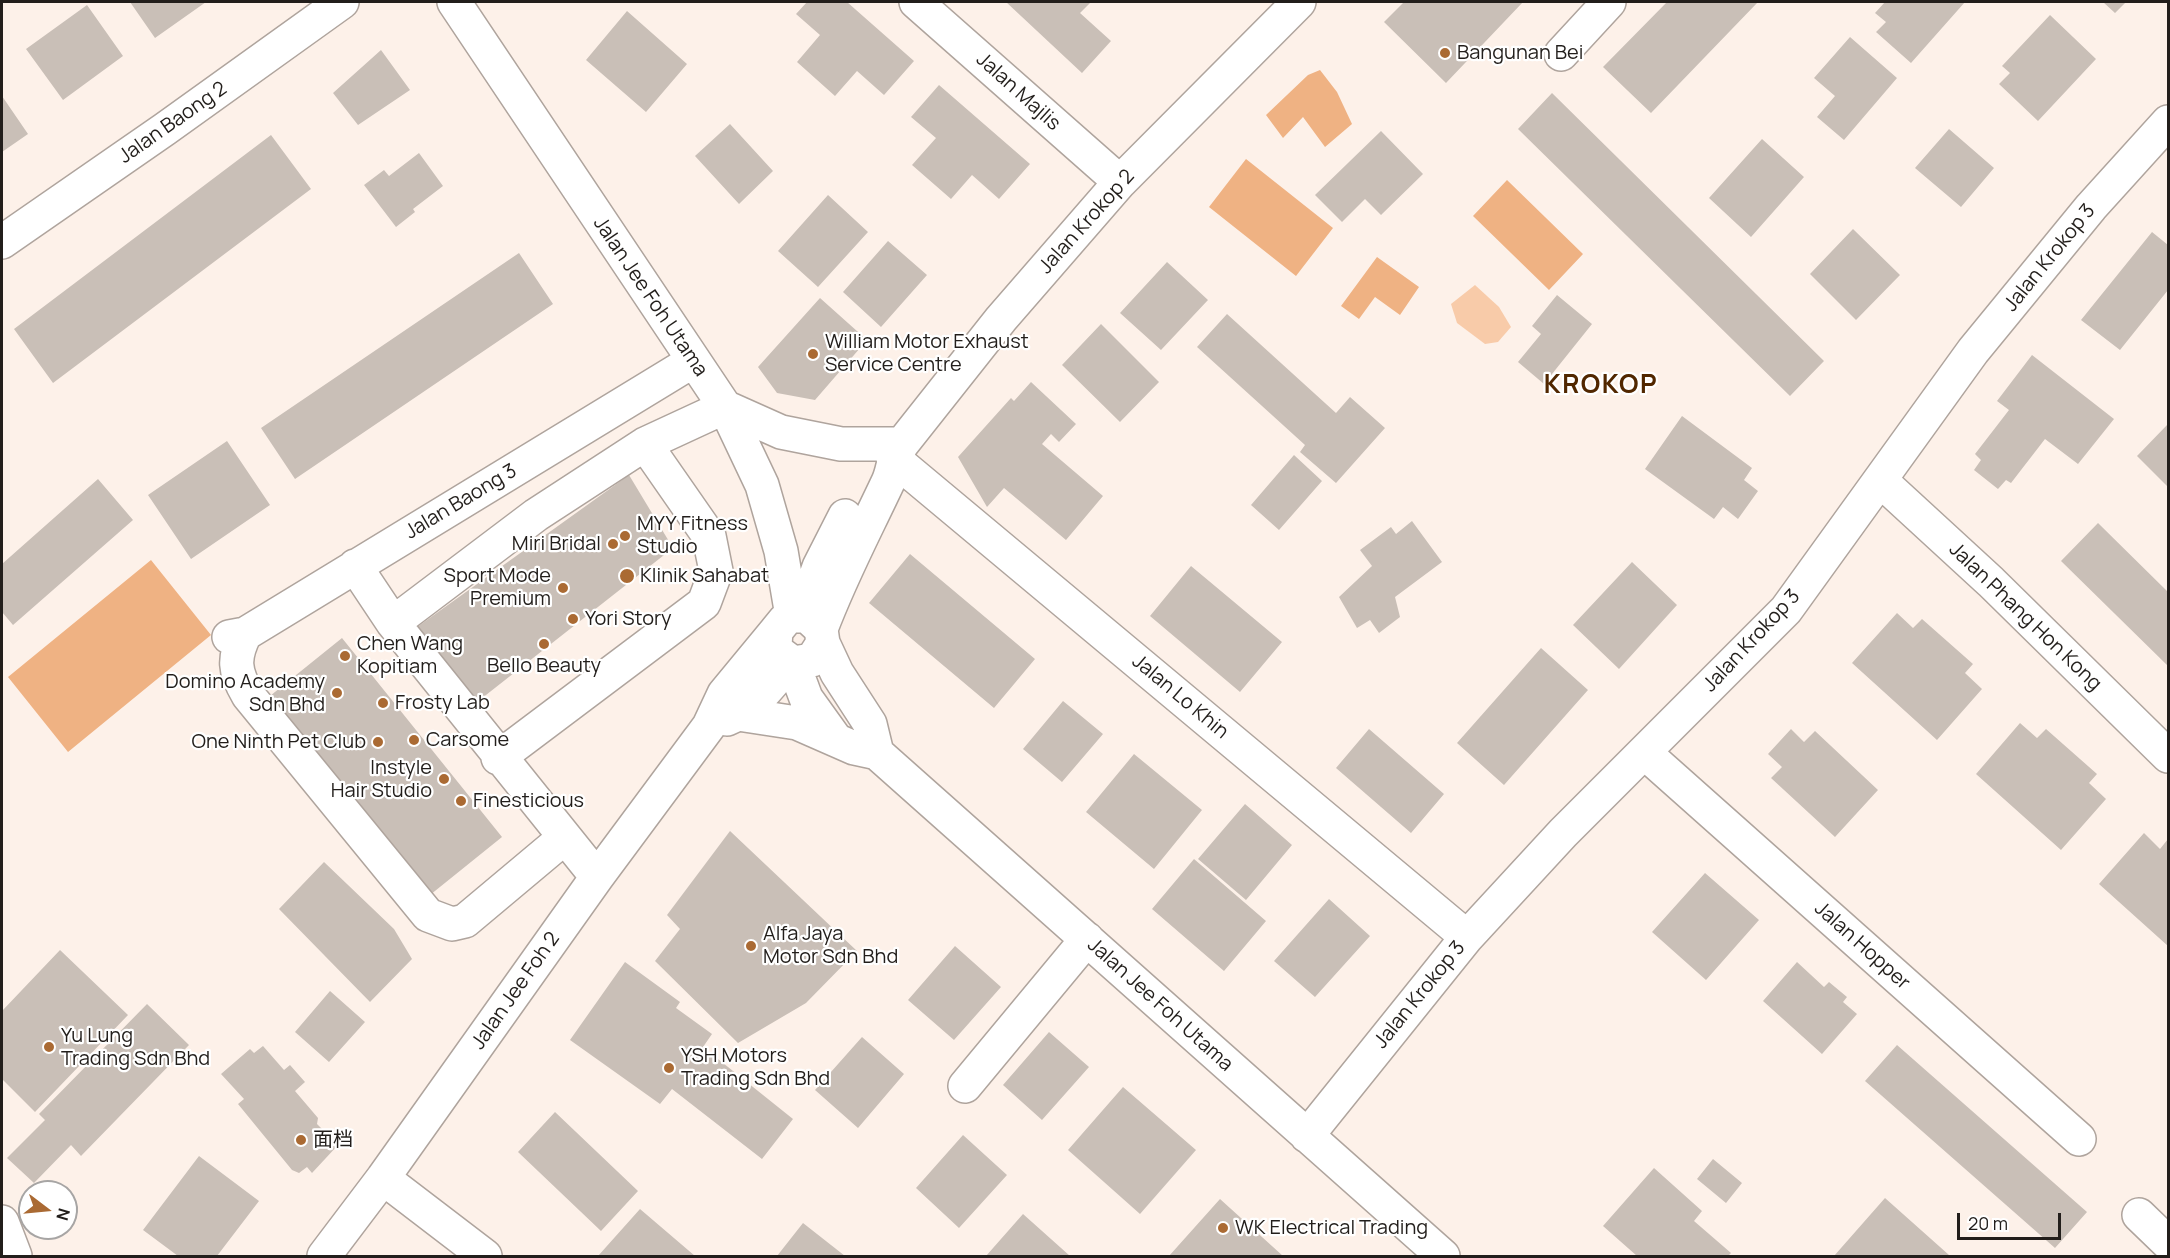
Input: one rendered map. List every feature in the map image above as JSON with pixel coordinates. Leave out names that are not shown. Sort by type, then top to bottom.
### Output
[{"type":"street","name":"Jalan Baong 2","points":[[2,242],[342,2]]},
{"type":"street","name":"Jalan Jee Foh Utama","points":[[454,2],[725,407],[762,485],[803,627]]},
{"type":"street","name":"Jalan Majlis","points":[[916,2],[1120,182]]},
{"type":"street","name":"Jalan Krokop 2","points":[[897,451],[1001,319],[1120,182],[1299,2]]},
{"type":"street","points":[[1561,54],[1609,2]]},
{"type":"street","name":"Jalan Krokop 3","points":[[1307,1136],[1467,937],[1563,833],[1786,610],[1973,351],[2091,207],[2169,122]]},
{"type":"street","name":"Jalan Baong 3","points":[[564,838],[465,921],[452,924],[428,915],[248,695],[242,685],[235,653],[237,636],[693,362]]},
{"type":"street","points":[[393,623],[536,515],[645,444],[725,407],[781,432],[840,444],[897,451],[889,479],[840,578],[803,627],[724,694],[723,720]]},
{"type":"street","points":[[498,758],[704,603],[716,571],[709,537],[645,444]]},
{"type":"street","name":"Jalan Lo Khin","points":[[897,451],[1467,937]]},
{"type":"street","points":[[512,471],[536,515]]},
{"type":"street","name":"Jalan Phang Hon Kong","points":[[1880,480],[1991,582],[2169,756]]},
{"type":"street","points":[[355,566],[393,623],[498,758],[597,877]]},
{"type":"street","points":[[803,627],[775,645],[778,652],[791,663],[806,698],[834,737]]},
{"type":"street","points":[[723,720],[797,723],[834,737],[854,748],[877,753],[870,724],[803,627]]},
{"type":"street","points":[[723,720],[769,689],[791,663]]},
{"type":"street","name":"Jalan Jee Foh 2","points":[[324,1257],[383,1178],[597,877],[723,720]]},
{"type":"street","name":"Jalan Jee Foh Utama","points":[[877,753],[1443,1257]]},
{"type":"street","name":"Jalan Hopper","points":[[1645,753],[2079,1139]]},
{"type":"street","points":[[965,1086],[1087,939]]},
{"type":"street","points":[[383,1178],[485,1257]]},
{"type":"street","points":[[2139,1215],[2169,1243]]},
{"type":"street","points":[[2,1222],[15,1257]]},
{"type":"shaded area","points":[[1320,70],[1337,92],[1352,124],[1325,147],[1303,117],[1283,138],[1266,115],[1308,75]]},
{"type":"shaded area","points":[[1246,159],[1333,228],[1296,276],[1209,207]]},
{"type":"shaded area","points":[[1507,180],[1583,254],[1549,290],[1473,216]]},
{"type":"shaded area","points":[[1377,257],[1419,287],[1400,315],[1375,297],[1359,319],[1341,306]]},
{"type":"shaded area","points":[[1475,285],[1499,307],[1511,327],[1498,342],[1485,344],[1457,323],[1451,304]]},
{"type":"shaded area","points":[[151,560],[211,635],[68,752],[8,677]]},
{"type":"building","points":[[130,2],[206,2],[155,38]]},
{"type":"building","points":[[807,2],[847,2],[914,61],[884,95],[857,71],[835,96],[797,62],[820,35],[796,14]]},
{"type":"building","points":[[1006,2],[1091,2],[1080,13],[1111,41],[1082,73]]},
{"type":"building","name":"Bangunan Bei","points":[[1404,2],[1523,2],[1446,83],[1384,22]]},
{"type":"building","points":[[1667,2],[1758,2],[1651,113],[1603,67]]},
{"type":"building","points":[[1885,2],[1965,2],[1911,63],[1876,32],[1886,22],[1875,13]]},
{"type":"building","points":[[2103,2],[2126,2],[2115,13]]},
{"type":"building","points":[[87,5],[123,56],[63,100],[26,49]]},
{"type":"building","points":[[627,11],[687,64],[646,112],[586,60]]},
{"type":"building","points":[[2050,15],[2096,59],[2038,121],[1999,84],[2010,73],[2002,66]]},
{"type":"building","points":[[1850,37],[1897,78],[1844,140],[1817,117],[1835,96],[1814,78]]},
{"type":"building","points":[[381,50],[410,90],[358,125],[333,93]]},
{"type":"building","points":[[939,85],[1030,164],[999,199],[972,175],[951,199],[912,165],[936,138],[911,117]]},
{"type":"building","points":[[1552,93],[1824,361],[1790,396],[1518,129]]},
{"type":"building","points":[[2,96],[28,134],[2,152]]},
{"type":"building","points":[[730,124],[773,171],[739,204],[695,156]]},
{"type":"building","points":[[1949,129],[1994,168],[1961,207],[1915,168]]},
{"type":"building","points":[[1381,131],[1423,174],[1381,215],[1365,199],[1342,222],[1315,195]]},
{"type":"building","points":[[271,135],[311,189],[53,383],[14,329]]},
{"type":"building","points":[[1762,139],[1804,177],[1751,237],[1709,198]]},
{"type":"building","points":[[419,153],[443,186],[413,209],[415,212],[396,227],[364,185],[384,170],[389,176]]},
{"type":"building","points":[[828,195],[868,232],[818,287],[778,251]]},
{"type":"building","points":[[1853,229],[1900,275],[1856,320],[1810,274]]},
{"type":"building","points":[[2152,232],[2168,245],[2168,290],[2120,350],[2081,320]]},
{"type":"building","points":[[888,241],[927,275],[881,327],[843,292]]},
{"type":"building","points":[[519,253],[553,304],[295,479],[261,428]]},
{"type":"building","points":[[1167,262],[1208,300],[1161,350],[1120,313]]},
{"type":"building","points":[[1557,295],[1592,324],[1544,384],[1518,362],[1541,334],[1532,326]]},
{"type":"building","name":"William Motor Exhaust Service Centre","points":[[820,298],[867,340],[815,400],[777,393],[758,367]]},
{"type":"building","points":[[1227,314],[1336,413],[1350,397],[1385,428],[1336,483],[1300,452],[1305,445],[1197,347]]},
{"type":"building","points":[[1101,324],[1159,382],[1120,422],[1062,365]]},
{"type":"building","points":[[2032,355],[2114,419],[2078,464],[2045,439],[2011,483],[2006,480],[1998,489],[1974,470],[1981,460],[1975,454],[2009,410],[1997,401]]},
{"type":"building","points":[[1031,382],[1076,424],[1059,442],[1051,434],[1042,444],[1103,496],[1066,540],[1004,488],[987,507],[958,457],[1011,398],[1014,401]]},
{"type":"building","points":[[1682,416],[1752,468],[1744,480],[1758,491],[1738,519],[1723,507],[1714,519],[1645,469]]},
{"type":"building","points":[[2168,424],[2168,487],[2137,456]]},
{"type":"building","points":[[227,441],[270,505],[191,559],[148,495]]},
{"type":"building","points":[[1294,455],[1322,481],[1279,530],[1251,505]]},
{"type":"building","points":[[629,475],[673,548],[472,706],[413,630]]},
{"type":"building","points":[[98,479],[133,520],[13,625],[2,612],[2,564]]},
{"type":"building","points":[[1412,521],[1442,562],[1395,597],[1400,617],[1379,633],[1370,620],[1357,628],[1339,597],[1372,566],[1360,550],[1391,527],[1396,534]]},
{"type":"building","points":[[2098,523],[2168,592],[2168,666],[2061,561]]},
{"type":"building","points":[[910,554],[1035,659],[994,708],[869,603]]},
{"type":"building","points":[[1632,562],[1677,605],[1619,669],[1573,625]]},
{"type":"building","points":[[1191,566],[1282,642],[1240,692],[1150,616]]},
{"type":"building","points":[[1897,613],[1913,628],[1922,619],[1973,664],[1965,673],[1982,689],[1937,740],[1852,663]]},
{"type":"building","points":[[342,638],[502,837],[430,895],[270,696]]},
{"type":"building","points":[[1541,648],[1588,690],[1504,785],[1457,743]]},
{"type":"building","points":[[1063,701],[1103,734],[1062,782],[1023,749]]},
{"type":"building","points":[[2020,723],[2037,738],[2046,729],[2097,774],[2089,783],[2106,799],[2061,850],[1976,774]]},
{"type":"building","points":[[1369,729],[1444,794],[1411,833],[1336,768]]},
{"type":"building","points":[[1791,729],[1804,742],[1815,731],[1878,790],[1835,837],[1771,778],[1782,767],[1768,754]]},
{"type":"building","points":[[1134,754],[1202,810],[1154,869],[1086,812]]},
{"type":"building","points":[[1245,804],[1292,845],[1246,900],[1198,859]]},
{"type":"building","points":[[730,831],[857,951],[806,1003],[738,1043],[655,961],[680,929],[667,915]]},
{"type":"building","points":[[2144,833],[2160,849],[2168,839],[2168,946],[2099,884]]},
{"type":"building","points":[[1194,859],[1266,921],[1224,971],[1152,909]]},
{"type":"building","points":[[324,862],[394,929],[412,959],[370,1002],[279,909]]},
{"type":"building","points":[[1705,873],[1759,920],[1706,980],[1652,932]]},
{"type":"building","points":[[1329,899],[1370,936],[1315,997],[1274,961]]},
{"type":"building","points":[[955,946],[1001,987],[954,1040],[908,1000]]},
{"type":"building","name":"Yu Lung Trading Sdn Bhd","points":[[60,950],[128,1015],[35,1112],[2,1079],[2,1011]]},
{"type":"building","name":"YSH Motors Trading Sdn Bhd","points":[[625,962],[680,1002],[676,1008],[712,1034],[703,1047],[793,1119],[762,1159],[672,1089],[660,1104],[570,1040]]},
{"type":"building","points":[[1797,962],[1824,987],[1829,982],[1847,997],[1843,1002],[1857,1014],[1822,1054],[1763,1001]]},
{"type":"building","points":[[330,991],[365,1022],[329,1062],[295,1032]]},
{"type":"building","points":[[147,1004],[189,1045],[81,1156],[71,1145],[37,1180],[31,1180],[7,1158],[45,1120],[39,1114]]},
{"type":"building","points":[[1049,1032],[1089,1067],[1042,1120],[1003,1085]]},
{"type":"building","points":[[862,1037],[904,1074],[858,1128],[815,1090]]},
{"type":"building","points":[[1897,1045],[2087,1212],[2055,1248],[1865,1081]]},
{"type":"building","points":[[263,1046],[284,1070],[290,1065],[305,1082],[295,1091],[318,1118],[317,1124],[338,1145],[312,1173],[307,1167],[299,1173],[292,1170],[238,1104],[244,1099],[221,1074],[250,1049],[254,1053]]},
{"type":"building","points":[[1123,1087],[1196,1150],[1140,1214],[1068,1150]]},
{"type":"building","points":[[555,1112],[638,1191],[601,1231],[518,1152]]},
{"type":"building","points":[[963,1135],[1007,1175],[959,1228],[916,1188]]},
{"type":"building","points":[[199,1156],[259,1201],[217,1256],[178,1256],[143,1230]]},
{"type":"building","points":[[1713,1159],[1742,1183],[1726,1203],[1697,1179]]},
{"type":"building","points":[[1654,1168],[1702,1211],[1694,1221],[1731,1253],[1728,1256],[1637,1256],[1603,1226]]},
{"type":"building","points":[[1885,1198],[1949,1255],[1834,1256]]},
{"type":"building","name":"WK Electrical Trading","points":[[1220,1199],[1283,1256],[1169,1256]]},
{"type":"building","points":[[640,1209],[695,1256],[598,1256]]},
{"type":"building","points":[[1023,1214],[1070,1256],[986,1256]]},
{"type":"building","points":[[803,1223],[845,1256],[777,1256]]},
{"type":"place","name":"Bangunan Bei","points":[[1445,53]]},
{"type":"place","name":"William Motor Exhaust Service Centre","points":[[813,354]]},
{"type":"place","name":"MYY Fitness Studio","points":[[625,536]]},
{"type":"place","name":"Miri Bridal","points":[[613,544]]},
{"type":"place","name":"Klinik Sahabat","points":[[627,576]]},
{"type":"place","name":"Sport Mode Premium","points":[[563,588]]},
{"type":"place","name":"Yori Story","points":[[573,619]]},
{"type":"place","name":"Bello Beauty","points":[[544,644]]},
{"type":"place","name":"Chen Wang Kopitiam","points":[[345,656]]},
{"type":"place","name":"Domino Academy Sdn Bhd","points":[[337,693]]},
{"type":"place","name":"Frosty Lab","points":[[383,703]]},
{"type":"place","name":"Carsome","points":[[414,740]]},
{"type":"place","name":"One Ninth Pet Club","points":[[378,742]]},
{"type":"place","name":"Instyle Hair Studio","points":[[444,779]]},
{"type":"place","name":"Finesticious","points":[[461,801]]},
{"type":"place","name":"Alfa Jaya Motor Sdn Bhd","points":[[751,946]]},
{"type":"place","name":"Yu Lung Trading Sdn Bhd","points":[[49,1047]]},
{"type":"place","name":"YSH Motors Trading Sdn Bhd","points":[[669,1068]]},
{"type":"place","name":"面档","points":[[301,1140]]},
{"type":"place","name":"WK Electrical Trading","points":[[1223,1228]]},
{"type":"district","name":"KROKOP","points":[[1601,386]]}]
